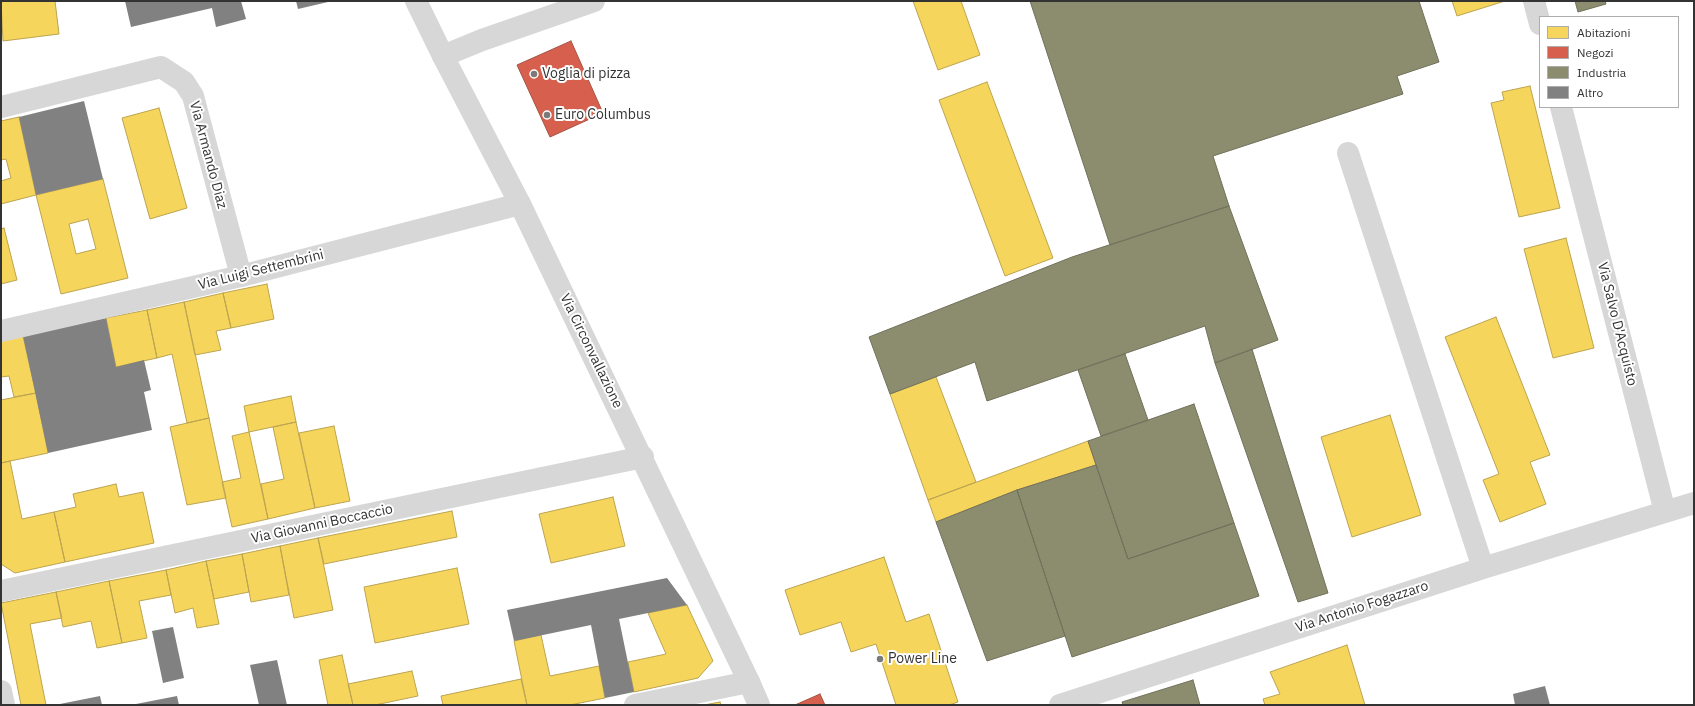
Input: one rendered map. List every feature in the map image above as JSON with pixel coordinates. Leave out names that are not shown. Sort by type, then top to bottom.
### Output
[{"type":"street","name":"Via Circonvallazione","points":[[416,1],[520,204],[750,682],[759,705]]},
{"type":"street","points":[[443,56],[482,40],[594,1]]},
{"type":"street","points":[[1534,1],[1539,20]]},
{"type":"street","name":"Via Armando Diaz","points":[[1,107],[161,67],[184,82],[193,96],[241,276]]},
{"type":"street","name":"Via Salvo D'Acquisto","points":[[1561,108],[1665,512]]},
{"type":"street","points":[[1348,153],[1483,568]]},
{"type":"street","name":"Via Luigi Settembrini","points":[[1,331],[241,276],[520,204]]},
{"type":"street","name":"Via Giovanni Boccaccio","points":[[1,591],[642,457]]},
{"type":"street","points":[[1665,512],[1694,503]]},
{"type":"street","name":"Via Antonio Fogazzaro","points":[[1060,705],[1483,568],[1665,512]]},
{"type":"street","points":[[635,705],[750,682]]},
{"type":"street","points":[[1,691],[4,705]]},
{"type":"building: Abitazioni","points":[[1,1],[55,1],[59,34],[3,41]]},
{"type":"building: Abitazioni","points":[[913,1],[961,1],[980,55],[938,70]]},
{"type":"building: Abitazioni","points":[[1452,1],[1505,1],[1457,16]]},
{"type":"building: Abitazioni","points":[[987,82],[1053,258],[1005,276],[939,100]]},
{"type":"building: Abitazioni","points":[[1530,86],[1560,208],[1519,217],[1491,103],[1504,100],[1502,92]]},
{"type":"building: Abitazioni","points":[[159,108],[187,208],[150,219],[122,118]]},
{"type":"building: Abitazioni","points":[[19,117],[36,195],[1,204],[1,181],[11,178],[6,159],[1,160],[1,121]]},
{"type":"building: Abitazioni","points":[[103,179],[128,278],[61,294],[36,195]],"holes":[[[88,219],[96,249],[76,254],[69,224]]]},
{"type":"building: Abitazioni","points":[[4,228],[17,280],[1,284],[1,229]]},
{"type":"building: Abitazioni","points":[[1566,238],[1594,348],[1553,358],[1524,249]]},
{"type":"building: Abitazioni","points":[[267,284],[274,319],[231,328],[223,293]]},
{"type":"building: Abitazioni","points":[[223,293],[231,328],[216,331],[221,350],[195,355],[184,302]]},
{"type":"building: Abitazioni","points":[[184,302],[209,418],[187,423],[172,354],[157,358],[147,310]]},
{"type":"building: Abitazioni","points":[[147,310],[157,358],[116,367],[106,318]]},
{"type":"building: Abitazioni","points":[[1496,317],[1550,455],[1530,462],[1546,504],[1500,522],[1483,480],[1499,474],[1445,337]]},
{"type":"building: Abitazioni","points":[[23,336],[36,393],[14,397],[9,376],[1,377],[1,341]]},
{"type":"building: Abitazioni","points":[[936,377],[976,482],[928,500],[890,394]]},
{"type":"building: Abitazioni","points":[[36,393],[48,453],[1,463],[1,400]]},
{"type":"building: Abitazioni","points":[[291,396],[296,422],[249,432],[244,406]]},
{"type":"building: Abitazioni","points":[[1390,415],[1421,515],[1352,537],[1321,437]]},
{"type":"building: Abitazioni","points":[[209,418],[226,498],[187,505],[170,427]]},
{"type":"building: Abitazioni","points":[[296,422],[315,508],[268,519],[261,484],[284,479],[273,427]]},
{"type":"building: Abitazioni","points":[[334,426],[350,501],[315,508],[299,433]]},
{"type":"building: Abitazioni","points":[[249,432],[268,519],[232,527],[222,482],[241,478],[232,436]]},
{"type":"building: Abitazioni","points":[[1088,441],[1096,465],[1017,490],[936,522],[928,500]]},
{"type":"building: Abitazioni","points":[[10,461],[22,519],[54,512],[65,562],[15,573],[1,564],[1,463]]},
{"type":"building: Abitazioni","points":[[116,484],[119,497],[143,492],[154,543],[65,562],[54,512],[76,507],[73,494]]},
{"type":"building: Abitazioni","points":[[613,497],[625,546],[551,563],[539,514]]},
{"type":"building: Abitazioni","points":[[452,511],[457,537],[324,564],[318,538]]},
{"type":"building: Abitazioni","points":[[318,538],[333,610],[294,618],[280,546]]},
{"type":"building: Abitazioni","points":[[280,546],[289,595],[251,602],[242,554]]},
{"type":"building: Abitazioni","points":[[242,554],[249,592],[214,599],[206,561]]},
{"type":"building: Abitazioni","points":[[884,557],[906,622],[929,614],[958,702],[949,705],[896,705],[876,644],[851,652],[841,622],[800,635],[785,590]]},
{"type":"building: Abitazioni","points":[[206,561],[219,624],[197,628],[193,608],[175,613],[166,570]]},
{"type":"building: Abitazioni","points":[[457,568],[469,624],[375,643],[364,587]]},
{"type":"building: Abitazioni","points":[[166,570],[171,595],[139,601],[147,638],[122,643],[109,581]]},
{"type":"building: Abitazioni","points":[[109,581],[122,643],[97,648],[91,621],[63,627],[56,592]]},
{"type":"building: Abitazioni","points":[[56,592],[62,618],[30,624],[46,705],[21,705],[1,603]]},
{"type":"building: Abitazioni","points":[[687,605],[713,661],[698,678],[634,692],[628,662],[666,654],[648,613]]},
{"type":"building: Abitazioni","points":[[541,635],[550,676],[599,666],[605,698],[570,705],[527,705],[514,641]]},
{"type":"building: Abitazioni","points":[[1347,645],[1365,705],[1265,705],[1263,699],[1280,694],[1270,672]]},
{"type":"building: Abitazioni","points":[[342,655],[353,705],[328,705],[319,660]]},
{"type":"building: Abitazioni","points":[[412,671],[418,696],[375,705],[353,705],[348,684]]},
{"type":"building: Abitazioni","points":[[521,679],[527,705],[443,705],[441,696]]},
{"type":"building: Abitazioni","points":[[720,702],[721,705],[704,705]]},
{"type":"building: Negozi","points":[[571,41],[603,113],[550,137],[517,65]]},
{"type":"building: Negozi","points":[[820,694],[825,705],[795,705]]},
{"type":"building: Industria","points":[[1030,1],[1419,1],[1439,62],[1397,76],[1403,94],[1213,156],[1229,206],[1110,245]]},
{"type":"building: Industria","points":[[1575,1],[1605,1],[1606,4],[1578,12]]},
{"type":"building: Industria","points":[[1229,206],[1278,340],[1215,363],[1205,326],[987,401],[975,362],[890,394],[869,337],[1072,257]]},
{"type":"building: Industria","points":[[1252,349],[1328,593],[1298,602],[1215,363]]},
{"type":"building: Industria","points":[[1125,354],[1148,420],[1101,436],[1078,370]]},
{"type":"building: Industria","points":[[1194,404],[1234,523],[1128,559],[1088,441]]},
{"type":"building: Industria","points":[[1096,465],[1128,559],[1234,523],[1259,596],[1072,657],[1017,490]]},
{"type":"building: Industria","points":[[1017,490],[1065,636],[987,661],[936,522]]},
{"type":"building: Industria","points":[[1193,680],[1200,705],[1123,705],[1122,702]]},
{"type":"building: Altro","points":[[125,1],[241,1],[246,19],[216,27],[212,8],[131,27]]},
{"type":"building: Altro","points":[[296,1],[328,1],[328,2],[298,9]]},
{"type":"building: Altro","points":[[84,101],[103,179],[36,195],[19,117]]},
{"type":"building: Altro","points":[[106,318],[116,367],[144,360],[151,390],[144,392],[152,430],[48,453],[23,336]]},
{"type":"building: Altro","points":[[667,578],[687,605],[619,619],[634,692],[605,698],[591,625],[514,641],[507,610]]},
{"type":"building: Altro","points":[[173,627],[184,678],[163,683],[152,631]]},
{"type":"building: Altro","points":[[277,660],[287,705],[259,705],[250,665]]},
{"type":"building: Altro","points":[[1545,686],[1550,705],[1515,705],[1513,694]]},
{"type":"building: Altro","points":[[100,696],[102,705],[60,705],[60,704]]},
{"type":"building: Altro","points":[[177,696],[179,705],[136,705],[136,704]]},
{"type":"place","name":"Voglia di pizza","points":[[534,74]]},
{"type":"place","name":"Euro Columbus","points":[[547,115]]},
{"type":"place","name":"Power Line","points":[[880,659]]}]
